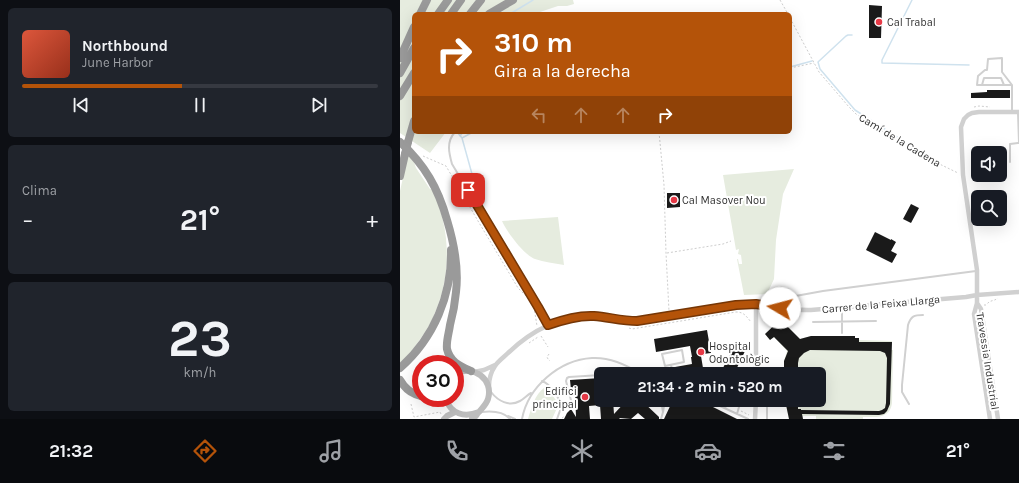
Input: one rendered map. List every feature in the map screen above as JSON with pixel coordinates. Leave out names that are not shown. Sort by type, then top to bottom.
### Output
[{"type":"highway","points":[[421,12],[427,0]]},
{"type":"highway","points":[[435,12],[442,0]]},
{"type":"highway","points":[[439,12],[448,0]]},
{"type":"highway","points":[[452,12],[461,0]]},
{"type":"highway","points":[[472,12],[481,0]]},
{"type":"highway","points":[[492,12],[513,0]]},
{"type":"highway","points":[[400,58],[412,31]]},
{"type":"highway","points":[[400,74],[412,52]]},
{"type":"highway","points":[[400,74],[412,55]]},
{"type":"highway","points":[[400,96],[412,76]]},
{"type":"highway","points":[[400,176],[405,154],[404,142],[412,125]]},
{"type":"highway","points":[[404,142],[438,192],[452,232],[457,276],[455,300],[447,347],[448,353],[453,361],[459,366],[472,371]]},
{"type":"highway","points":[[403,365],[418,350],[430,331],[438,317],[445,298],[451,256],[448,222]]},
{"type":"highway","points":[[400,380],[412,394]]},
{"type":"street","name":"Travessia Industrial","points":[[972,111],[964,119],[961,127],[963,175],[977,270],[977,303],[974,314],[990,419]]},
{"type":"street","points":[[972,111],[1018,112]]},
{"type":"street","name":"Carrer de la Feixa Llarga","points":[[472,371],[484,370],[495,365],[523,339],[538,329],[561,321],[588,316],[642,321],[736,305],[756,304],[802,310],[842,308],[1019,292]]},
{"type":"street","name":"Travessia Industrial","points":[[977,303],[981,309],[998,419]]},
{"type":"street","points":[[756,304],[756,367]]},
{"type":"street","name":"Carrer de la Feixa Llarga","points":[[489,389],[491,374],[495,365]]},
{"type":"street","points":[[464,371],[472,371],[479,374],[484,378],[489,389],[488,400],[476,417],[472,419]]},
{"type":"street","points":[[451,407],[456,412],[465,415],[471,415],[479,412]]},
{"type":"street","points":[[755,419],[756,407]]},
{"type":"street","points":[[443,417],[456,412]]},
{"type":"lane","points":[[1012,85],[977,85],[978,76],[987,70],[988,59],[1002,58],[1002,72],[1012,85],[1012,112]]},
{"type":"lane","points":[[982,85],[984,78],[1001,78],[1004,85]]},
{"type":"lane","points":[[1010,162],[1010,144],[1019,144],[1018,112]]},
{"type":"lane","points":[[452,134],[448,148],[452,164],[548,325]]},
{"type":"lane","points":[[772,306],[779,299],[823,290],[977,270]]},
{"type":"lane","points":[[842,308],[842,333]]},
{"type":"lane","points":[[909,404],[902,392],[908,325],[912,316],[923,315]]},
{"type":"lane","points":[[813,322],[876,321]]},
{"type":"lane","points":[[682,350],[684,362],[671,364],[665,366],[662,354],[682,350]]},
{"type":"lane","points":[[522,419],[532,393],[542,381],[555,371],[570,363],[582,359],[593,358],[621,363],[628,367]]},
{"type":"lane","points":[[573,408],[566,381],[567,378],[594,375]]},
{"type":"lane","points":[[542,381],[551,387],[562,405],[557,419]]},
{"type":"lane","points":[[489,389],[493,396],[500,401],[510,404],[520,401],[532,393]]},
{"type":"lane","points":[[662,407],[663,412]]},
{"type":"lane","points":[[661,419],[664,407]]},
{"type":"lane","points":[[737,414],[738,407]]},
{"type":"lane","points":[[766,419],[767,407]]},
{"type":"lane","points":[[725,408],[748,419]]},
{"type":"lane","points":[[479,412],[493,411],[515,419]]},
{"type":"lane","points":[[507,416],[510,419]]},
{"type":"path","points":[[780,0],[787,12]]},
{"type":"path","name":"Camí de la Cadena","points":[[792,22],[819,72],[858,116],[925,157],[963,175]]},
{"type":"path","points":[[792,68],[814,63]]},
{"type":"path","points":[[972,111],[979,106],[994,107]]},
{"type":"path","points":[[659,134],[664,185],[670,316]]},
{"type":"path","points":[[422,156],[446,166],[518,288],[529,300]]},
{"type":"path","points":[[666,253],[731,242]]},
{"type":"path","points":[[532,304],[537,326]]},
{"type":"path","points":[[629,328],[632,329],[736,312],[745,314],[752,322]]},
{"type":"path","points":[[529,343],[540,335],[548,347]]},
{"type":"path","points":[[549,354],[547,358],[550,361]]},
{"type":"path","points":[[411,404],[414,417],[440,412],[443,417]]},
{"type":"path","points":[[738,410],[750,415]]},
{"type":"shaded area","points":[[400,0],[573,0],[574,4],[558,6],[540,12],[412,12],[412,134],[444,134],[430,153],[400,133]]},
{"type":"shaded area","points":[[408,155],[414,162],[416,168],[430,189],[432,189],[443,220],[447,252],[444,284],[440,300],[432,320],[412,351],[400,363],[400,191]]},
{"type":"shaded area","points":[[794,169],[783,194],[776,240],[774,279],[767,294],[744,295],[737,259],[739,264],[742,264],[741,255],[738,254],[739,249],[736,250],[723,175]]},
{"type":"shaded area","points":[[558,217],[564,265],[542,261],[531,257],[516,243],[502,221]]},
{"type":"shaded area","points":[[784,316],[789,321],[786,325],[800,339],[811,336],[855,336],[855,338],[859,338],[859,340],[892,341],[891,408],[882,416],[863,417],[863,419],[816,419],[816,416],[803,416],[803,419],[789,419],[786,407],[826,407],[826,367],[784,367],[787,351],[774,337],[770,340],[765,334]]},
{"type":"shaded area","points":[[544,388],[548,389],[558,403],[552,419],[528,419],[538,394]]},
{"type":"building","name":"Cal Trabal","points":[[869,5],[882,6],[881,38],[869,38]]},
{"type":"building","points":[[987,90],[1010,90],[1010,98],[971,98],[971,93],[987,92]]},
{"type":"building","name":"Cal Masover Nou","points":[[667,193],[680,193],[680,207],[667,208]]},
{"type":"building","points":[[911,204],[919,208],[911,223],[903,219]]},
{"type":"building","points":[[875,232],[896,242],[891,251],[897,254],[892,263],[866,250]]},
{"type":"building","points":[[784,316],[789,321],[786,325],[800,339],[811,336],[855,336],[855,338],[859,338],[859,342],[892,342],[890,404],[887,411],[884,414],[879,415],[802,414],[803,419],[789,419],[786,407],[798,407],[798,409],[801,410],[882,410],[885,408],[886,403],[887,358],[885,353],[880,351],[810,350],[799,358],[798,367],[784,367],[784,361],[788,351],[774,337],[770,340],[765,334]]},
{"type":"building","name":"Hospital Odontològic","points":[[707,330],[711,353],[703,354],[704,356],[701,356],[703,367],[675,367],[692,364],[690,346],[656,352],[654,339]]},
{"type":"building","points":[[735,344],[746,349],[737,367],[724,367]]},
{"type":"building","name":"Edifici principal","points":[[594,378],[594,406],[589,406],[590,419],[564,419],[571,409],[576,417],[575,390],[571,390],[570,380]]},
{"type":"building","name":"Edifici principal","points":[[600,407],[614,407],[614,414],[620,407],[648,407],[659,417],[659,419],[645,419],[638,413],[631,419],[601,419]]},
{"type":"building","points":[[670,407],[713,407],[737,419],[664,419]]},
{"type":"waterway","points":[[513,12],[533,0]]},
{"type":"waterway","points":[[912,0],[882,60],[882,63],[969,65]]},
{"type":"waterway","points":[[852,35],[846,36],[818,62],[820,69],[855,110],[900,139]]},
{"type":"waterway","points":[[792,66],[812,61]]},
{"type":"waterway","points":[[459,134],[462,138],[472,174]]},
{"type":"waterway","points":[[462,138],[469,134]]},
{"type":"place","name":"Cal Trabal","points":[[879,22]]},
{"type":"place","name":"Cal Masover Nou","points":[[674,200]]},
{"type":"place","name":"Hospital Odontològic","points":[[701,352]]},
{"type":"place","name":"Edifici principal","points":[[585,397]]},
{"type":"route","points":[[468,190],[548,325],[588,316],[623,321],[642,321],[747,304],[780,308]]}]
